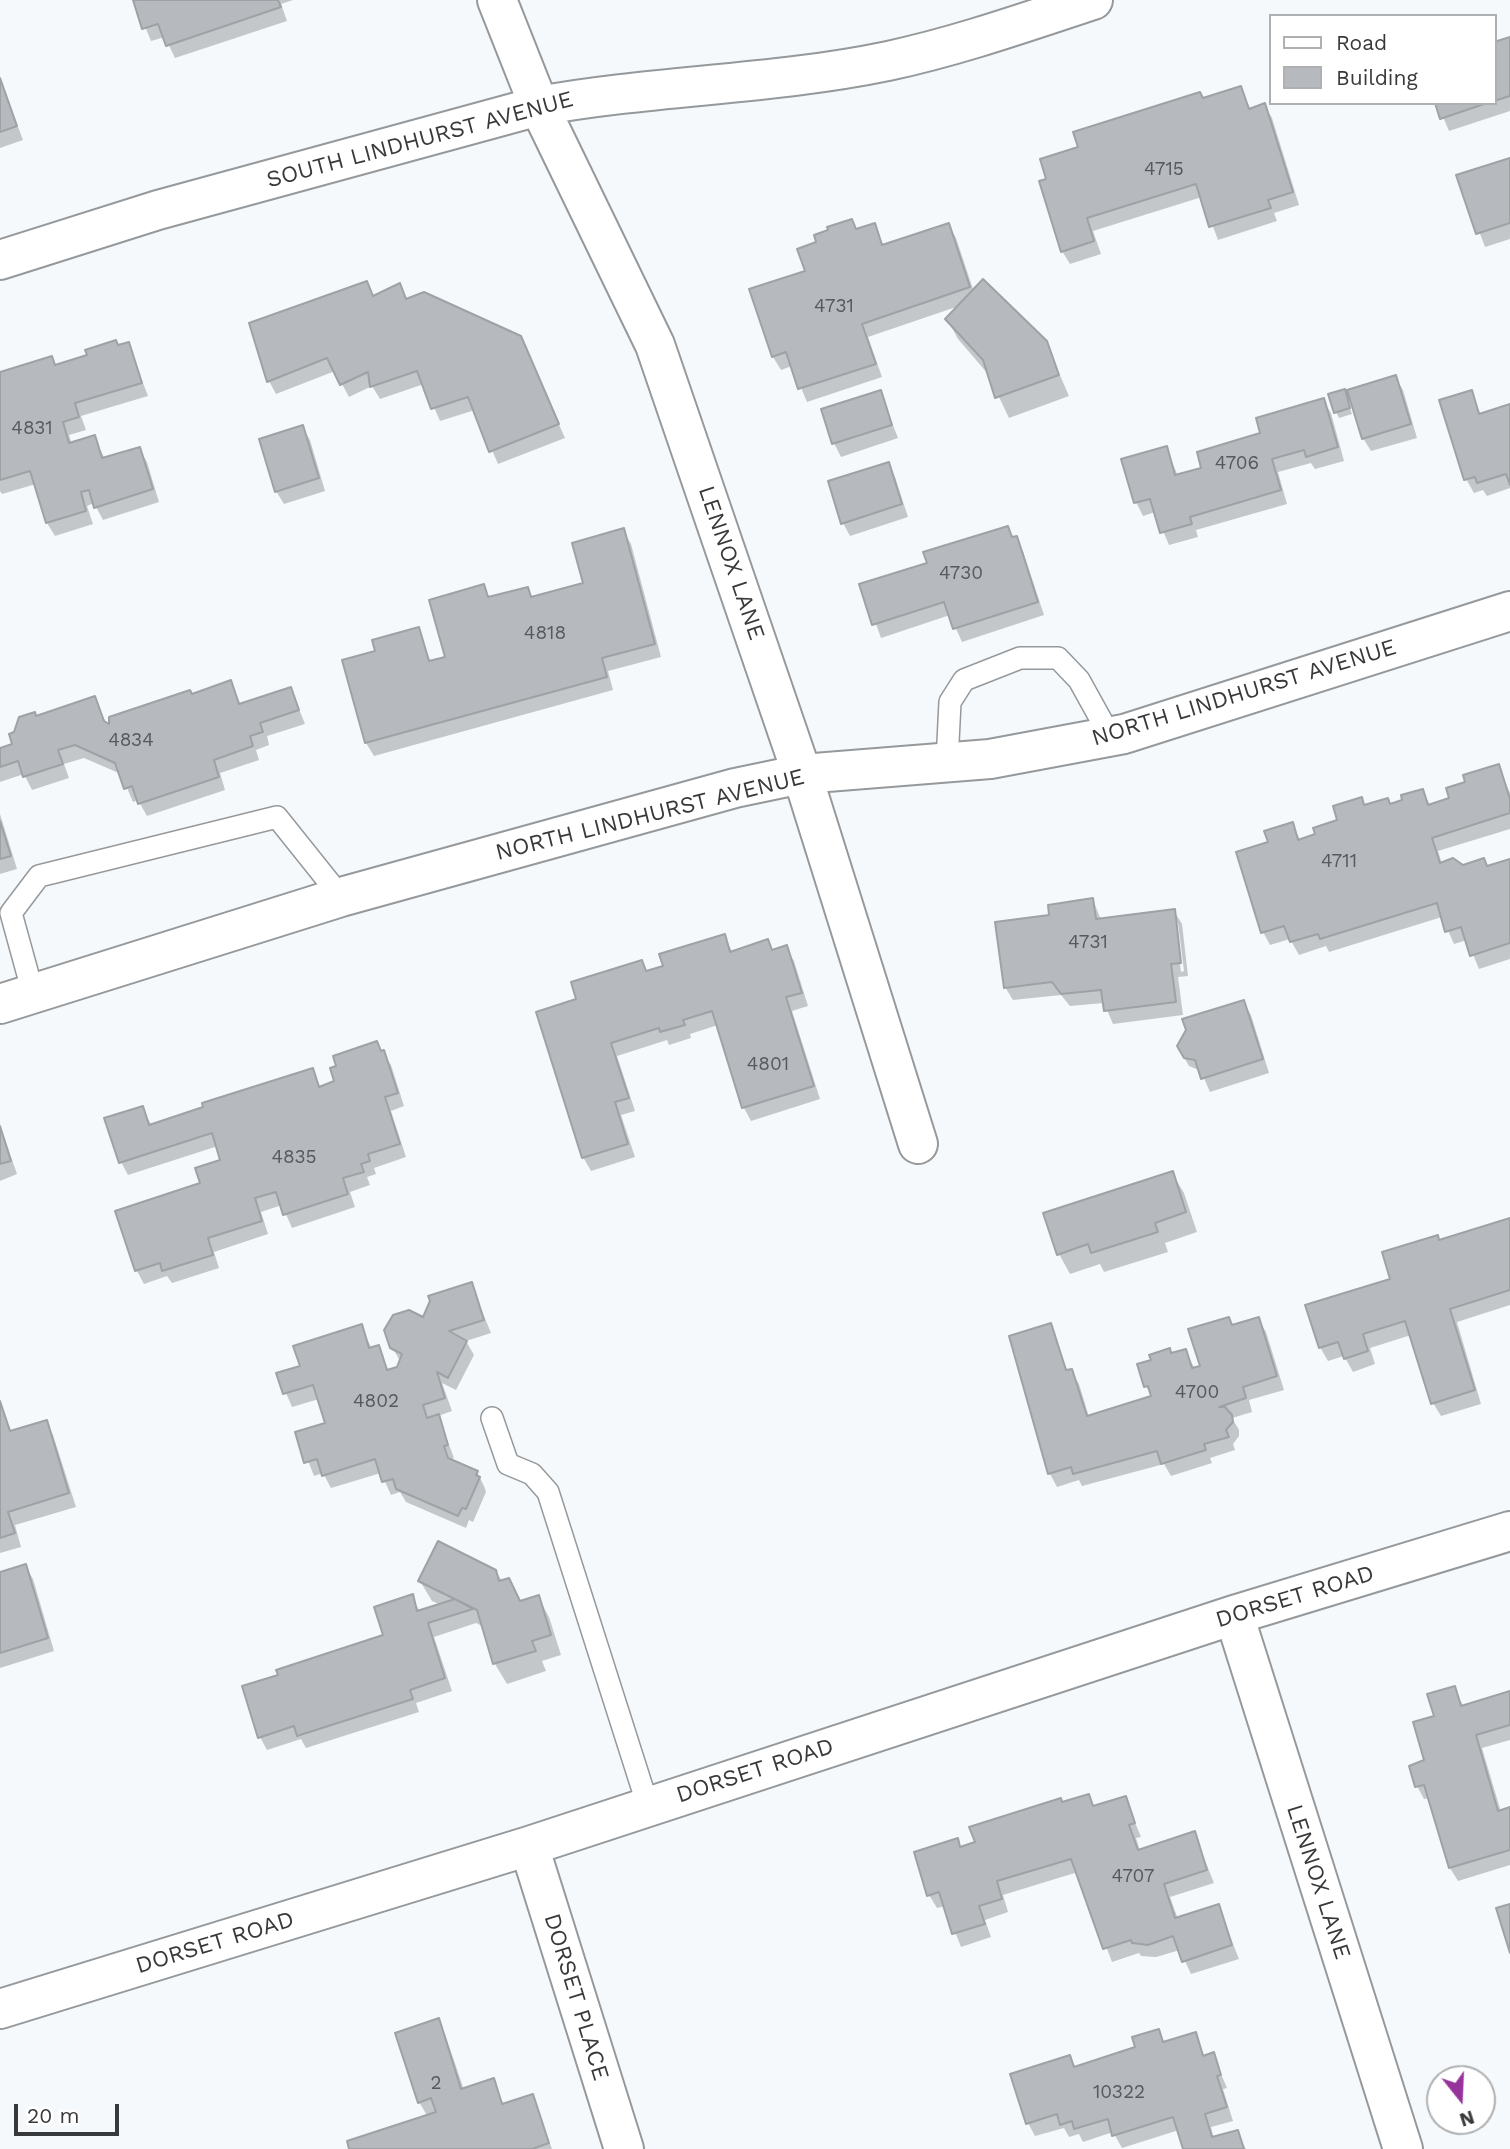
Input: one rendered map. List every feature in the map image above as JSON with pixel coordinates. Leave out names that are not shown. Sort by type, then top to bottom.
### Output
[{"type":"street","name":"LENNOX LANE","points":[[497,0],[539,106],[655,345],[802,774],[918,1144]]},
{"type":"street","name":"SOUTH LINDHURST AVENUE","points":[[0,260],[158,210],[539,106],[597,95],[784,78],[888,61],[984,35],[1093,0]]},
{"type":"street","name":"NORTH LINDHURST AVENUE","points":[[16,999],[341,897],[735,788],[802,774],[990,759],[1110,736],[1510,611]]},
{"type":"street","name":"DORSET ROAD","points":[[0,2009],[528,1846],[1234,1615],[1510,1531]]},
{"type":"street","name":"LENNOX LANE","points":[[1234,1615],[1403,2149]]},
{"type":"street","name":"DORSET PLACE","points":[[528,1846],[624,2149]]},
{"type":"lane","points":[[947,762],[950,702],[964,680],[1020,658],[1058,658],[1079,680],[1110,736]]},
{"type":"lane","points":[[16,999],[12,914],[39,876],[276,817],[341,897]]},
{"type":"lane","points":[[492,1418],[508,1464],[532,1474],[548,1492],[648,1806]]},
{"type":"building","points":[[133,0],[278,0],[281,7],[166,46],[158,24],[142,29]]},
{"type":"building","points":[[1510,37],[1510,96],[1496,100],[1496,41]]},
{"type":"building","points":[[0,78],[17,126],[0,132]]},
{"type":"building","points":[[1241,86],[1249,109],[1265,103],[1293,192],[1268,200],[1271,208],[1209,227],[1196,184],[1087,218],[1094,241],[1061,252],[1039,181],[1046,179],[1040,159],[1078,147],[1073,132],[1200,92],[1203,98]]},
{"type":"building","points":[[1436,105],[1481,105],[1440,119]]},
{"type":"building","points":[[1510,158],[1510,223],[1476,234],[1456,175]]},
{"type":"building","points":[[852,219],[856,229],[875,223],[882,245],[949,223],[970,287],[862,324],[876,364],[798,389],[786,352],[772,357],[749,289],[805,271],[797,249],[816,242],[814,235],[828,230],[827,227]]},
{"type":"building","points":[[983,279],[1047,341],[1059,375],[995,398],[983,360],[945,319]]},
{"type":"building","points":[[367,281],[373,296],[400,283],[406,299],[424,292],[521,336],[559,424],[489,452],[468,397],[431,409],[417,371],[370,387],[368,372],[340,385],[327,358],[267,382],[249,323]]},
{"type":"building","points":[[116,340],[118,345],[129,342],[142,383],[75,403],[79,417],[63,422],[69,443],[95,435],[102,458],[140,447],[153,489],[94,508],[89,490],[81,492],[86,511],[46,523],[30,471],[0,480],[0,372],[52,356],[55,365],[87,355],[85,350]]},
{"type":"building","points":[[1396,375],[1411,424],[1362,439],[1347,390]]},
{"type":"building","points":[[1345,389],[1350,408],[1334,413],[1328,394]]},
{"type":"building","points":[[881,390],[892,425],[832,444],[821,409]]},
{"type":"building","points":[[1472,390],[1479,414],[1510,404],[1510,485],[1506,474],[1477,483],[1475,477],[1464,480],[1439,400]]},
{"type":"building","points":[[1324,398],[1338,447],[1306,457],[1304,450],[1272,459],[1281,490],[1190,517],[1192,524],[1160,533],[1150,499],[1134,503],[1121,459],[1167,446],[1175,475],[1201,468],[1197,452],[1260,433],[1256,418]]},
{"type":"building","points":[[303,425],[319,478],[275,492],[259,439]]},
{"type":"building","points":[[889,462],[902,504],[841,524],[828,481]]},
{"type":"building","points":[[1008,526],[1012,537],[1017,536],[1038,602],[953,629],[944,602],[872,625],[859,584],[927,563],[923,552]]},
{"type":"building","points":[[624,528],[655,644],[602,658],[607,677],[365,743],[342,660],[375,651],[372,640],[419,627],[429,661],[445,657],[429,600],[484,584],[488,597],[528,587],[531,597],[583,583],[572,543]]},
{"type":"building","points":[[231,680],[239,704],[291,687],[299,710],[260,723],[263,732],[250,736],[253,746],[214,760],[219,777],[138,804],[132,786],[124,789],[115,763],[75,745],[58,750],[63,764],[23,777],[18,761],[0,767],[0,748],[12,744],[9,734],[14,732],[19,717],[35,712],[36,716],[95,696],[104,721],[109,724],[109,717],[190,690],[192,694]]},
{"type":"building","points":[[1499,764],[1510,799],[1510,813],[1432,838],[1440,863],[1453,858],[1463,865],[1484,858],[1487,866],[1510,859],[1510,943],[1470,956],[1461,927],[1445,932],[1437,903],[1320,939],[1318,934],[1290,942],[1284,926],[1261,933],[1236,852],[1268,842],[1264,831],[1293,822],[1298,840],[1315,834],[1313,828],[1337,820],[1333,806],[1362,797],[1364,805],[1388,798],[1390,804],[1402,800],[1401,795],[1423,789],[1428,805],[1449,798],[1446,788],[1465,782],[1463,775]]},
{"type":"building","points":[[0,821],[11,856],[0,859]]},
{"type":"building","points":[[1093,898],[1096,919],[1175,909],[1181,963],[1171,964],[1176,1002],[1104,1011],[1101,990],[1061,994],[1052,982],[1004,988],[995,922],[1049,915],[1048,905]]},
{"type":"building","points":[[725,934],[730,952],[768,939],[772,950],[787,945],[802,993],[786,997],[814,1086],[742,1108],[712,1011],[683,1020],[685,1025],[660,1032],[659,1028],[611,1043],[629,1098],[615,1102],[628,1144],[582,1158],[536,1012],[576,999],[571,982],[642,960],[646,971],[663,966],[659,954]]},
{"type":"building","points":[[1244,1000],[1263,1059],[1201,1079],[1195,1060],[1184,1058],[1177,1046],[1186,1030],[1182,1019]]},
{"type":"building","points":[[377,1041],[381,1051],[384,1050],[398,1093],[385,1097],[400,1144],[368,1154],[370,1161],[361,1164],[364,1172],[343,1178],[348,1194],[283,1215],[276,1192],[255,1198],[262,1221],[208,1238],[213,1255],[162,1271],[160,1263],[135,1271],[115,1211],[200,1183],[195,1168],[220,1160],[212,1133],[119,1163],[104,1118],[143,1106],[149,1125],[203,1107],[202,1103],[313,1068],[319,1087],[334,1081],[330,1068],[336,1066],[333,1056]]},
{"type":"building","points":[[0,1126],[11,1161],[0,1164]]},
{"type":"building","points":[[1173,1171],[1186,1212],[1155,1223],[1158,1232],[1091,1253],[1088,1244],[1057,1255],[1043,1213]]},
{"type":"building","points":[[1510,1218],[1510,1290],[1450,1309],[1475,1390],[1431,1404],[1405,1321],[1363,1334],[1368,1351],[1344,1359],[1338,1342],[1319,1348],[1305,1305],[1390,1279],[1382,1252],[1438,1235],[1439,1240]]},
{"type":"building","points":[[472,1282],[484,1320],[449,1331],[467,1341],[448,1378],[437,1372],[445,1398],[423,1405],[427,1418],[439,1414],[448,1445],[444,1446],[448,1458],[478,1471],[476,1475],[480,1477],[466,1509],[462,1508],[458,1516],[396,1489],[393,1479],[382,1482],[375,1459],[322,1476],[317,1459],[304,1463],[295,1432],[325,1423],[313,1385],[283,1394],[276,1373],[300,1366],[293,1346],[362,1324],[369,1348],[379,1345],[387,1370],[397,1367],[402,1354],[390,1348],[384,1330],[393,1315],[409,1310],[423,1317],[430,1301],[428,1296]]},
{"type":"building","points":[[1229,1317],[1232,1325],[1259,1317],[1277,1376],[1243,1387],[1246,1398],[1219,1407],[1225,1407],[1232,1415],[1233,1422],[1226,1430],[1229,1437],[1204,1444],[1206,1450],[1161,1464],[1157,1451],[1073,1474],[1071,1467],[1048,1474],[1009,1336],[1051,1323],[1066,1370],[1072,1369],[1087,1416],[1151,1396],[1148,1386],[1144,1387],[1137,1364],[1151,1360],[1149,1355],[1170,1348],[1171,1353],[1186,1349],[1192,1368],[1200,1366],[1188,1329]]},
{"type":"building","points":[[0,1401],[10,1431],[47,1420],[69,1493],[8,1512],[15,1533],[0,1538]]},
{"type":"building","points":[[438,1541],[496,1570],[499,1581],[509,1578],[520,1601],[539,1595],[551,1635],[532,1641],[536,1651],[493,1664],[477,1610],[418,1581]]},
{"type":"building","points":[[26,1564],[48,1638],[0,1653],[0,1572]]},
{"type":"building","points":[[413,1594],[417,1611],[455,1599],[473,1609],[428,1623],[445,1678],[410,1690],[413,1699],[297,1736],[294,1726],[258,1738],[242,1686],[278,1675],[276,1670],[383,1635],[374,1607]]},
{"type":"building","points":[[1455,1686],[1461,1706],[1510,1691],[1510,1725],[1476,1735],[1498,1811],[1510,1807],[1510,1850],[1449,1868],[1424,1785],[1415,1787],[1409,1766],[1424,1760],[1413,1722],[1434,1716],[1427,1694]]},
{"type":"building","points":[[1089,1794],[1093,1806],[1126,1796],[1135,1823],[1129,1825],[1138,1850],[1195,1831],[1207,1870],[1164,1884],[1175,1918],[1219,1904],[1232,1945],[1182,1962],[1173,1936],[1148,1945],[1132,1943],[1131,1940],[1103,1949],[1071,1859],[997,1881],[1002,1899],[979,1906],[985,1924],[952,1934],[939,1892],[927,1896],[914,1852],[958,1838],[960,1847],[975,1842],[969,1827],[1061,1798],[1062,1802]]},
{"type":"building","points":[[1510,1904],[1510,1953],[1496,1908]]},
{"type":"building","points":[[439,2018],[461,2089],[494,2078],[502,2104],[533,2094],[549,2143],[532,2149],[349,2149],[347,2141],[436,2112],[431,2098],[418,2103],[395,2033]]},
{"type":"building","points":[[1159,2029],[1163,2042],[1196,2032],[1203,2056],[1214,2052],[1221,2075],[1217,2076],[1227,2107],[1205,2114],[1212,2137],[1238,2130],[1244,2149],[1183,2149],[1173,2117],[1112,2136],[1108,2119],[1074,2129],[1072,2121],[1060,2125],[1057,2114],[1026,2124],[1010,2074],[1070,2055],[1074,2067],[1135,2047],[1132,2037]]}]
